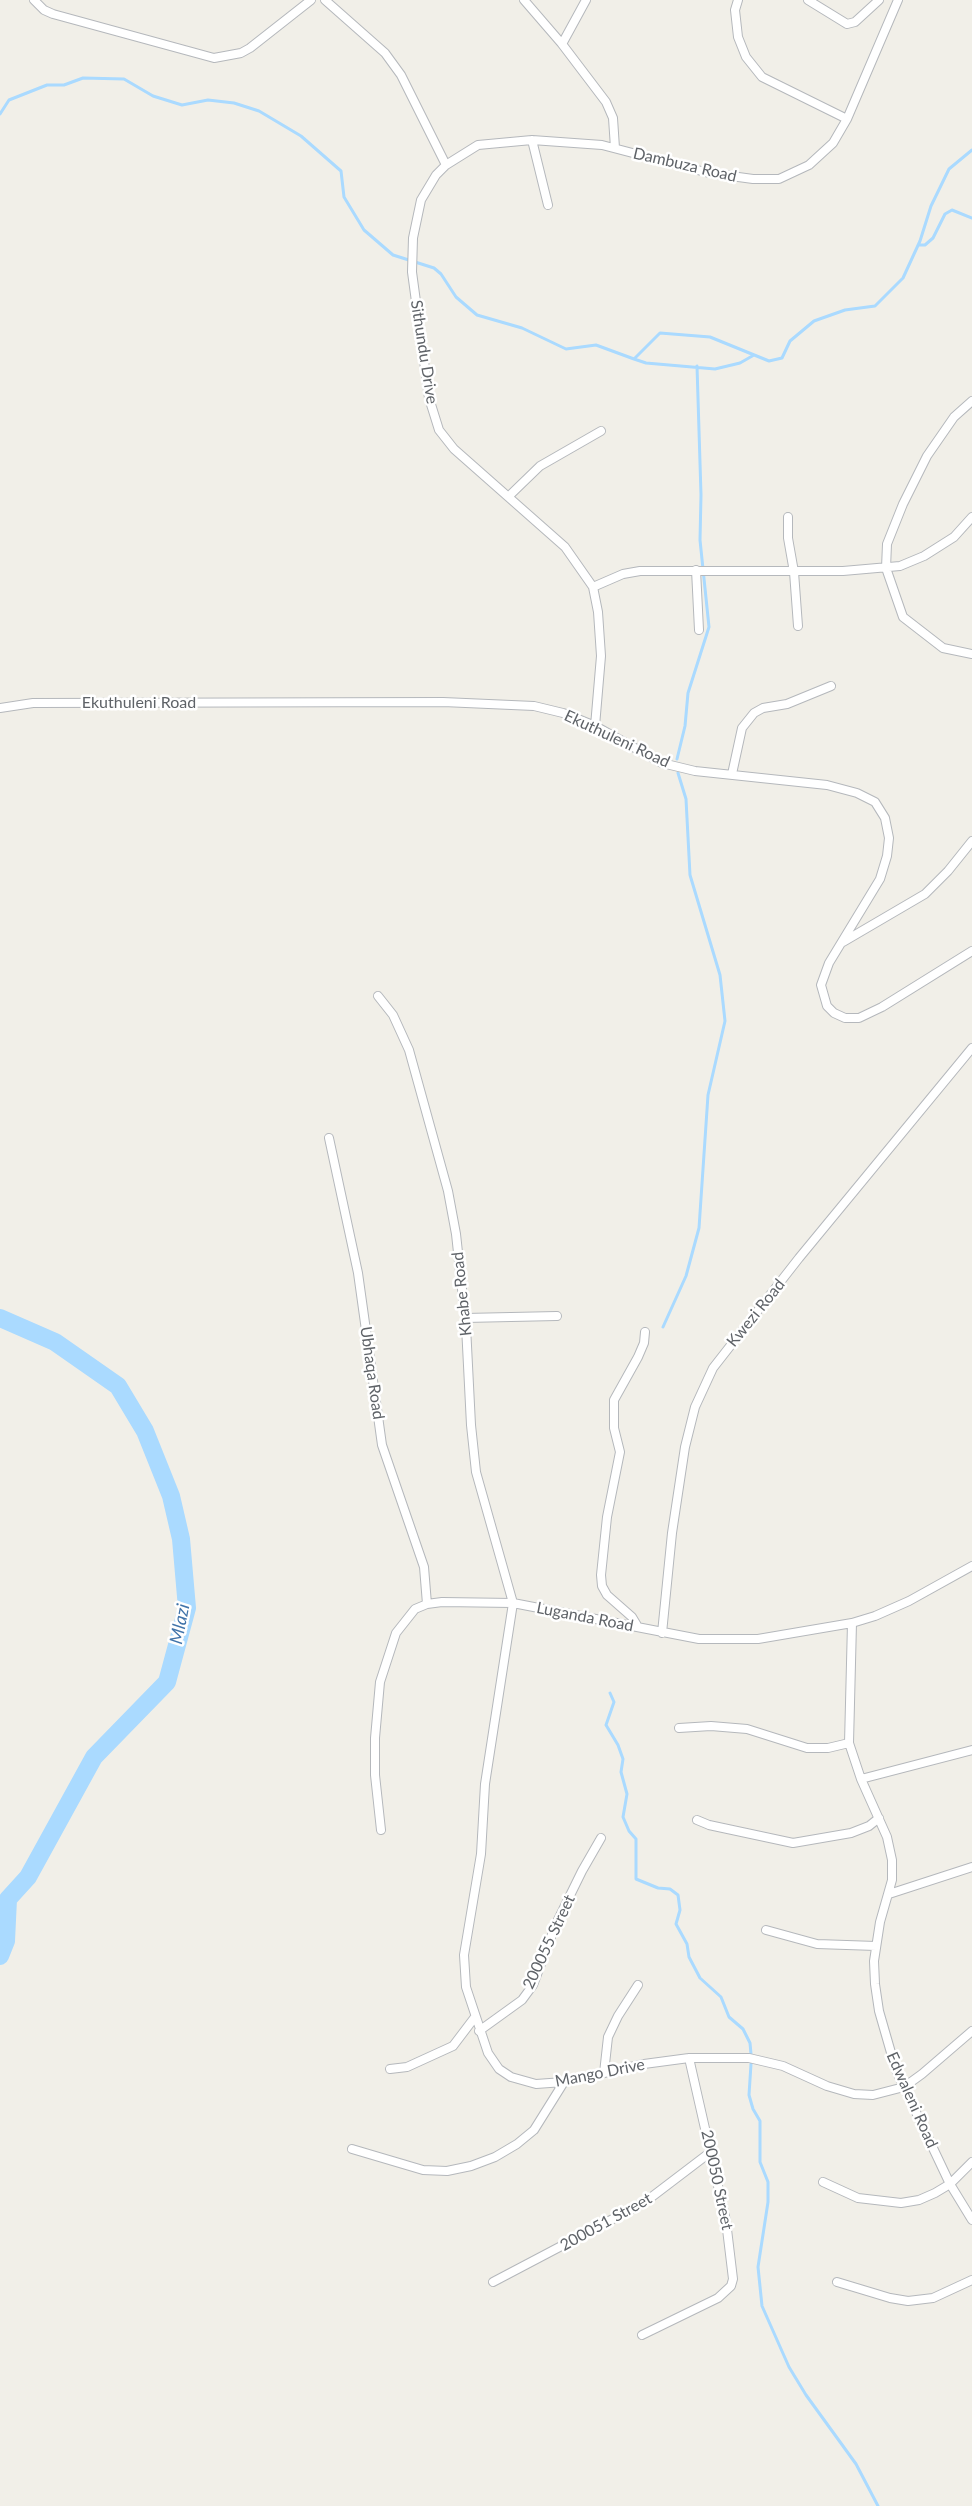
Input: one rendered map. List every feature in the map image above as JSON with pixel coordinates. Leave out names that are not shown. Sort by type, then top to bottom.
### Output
[{"type":"street","points":[[34,0],[44,10],[53,14],[214,58],[241,53],[250,48],[311,0]]},
{"type":"street","points":[[325,0],[369,36],[390,60],[401,75],[446,165]]},
{"type":"street","points":[[524,0],[562,44],[606,102],[613,118],[615,148]]},
{"type":"street","points":[[562,44],[586,0]]},
{"type":"street","points":[[738,0],[735,10],[738,37],[746,57],[762,77],[847,119]]},
{"type":"street","points":[[808,0],[847,24],[855,22],[879,0]]},
{"type":"street","name":"Dambuza Road","points":[[446,165],[478,145],[532,140],[602,145],[709,173],[753,179],[778,179],[809,165],[833,144],[847,119],[898,0]]},
{"type":"street","points":[[532,140],[549,205]]},
{"type":"street","name":"Sithundu Drive","points":[[446,165],[436,175],[421,200],[413,238],[412,272],[429,398],[440,430],[454,449],[565,547],[592,587],[598,612],[601,656],[595,726]]},
{"type":"street","points":[[972,401],[954,417],[927,456],[903,504],[887,544],[886,568],[903,617],[943,648],[972,654]]},
{"type":"street","points":[[509,496],[540,466],[601,431]]},
{"type":"street","points":[[788,517],[788,538],[794,572],[798,626]]},
{"type":"street","points":[[592,587],[623,574],[640,571],[794,572],[900,566],[924,556],[954,537],[972,517]]},
{"type":"street","points":[[696,570],[699,630]]},
{"type":"street","points":[[732,774],[742,728],[754,713],[763,708],[787,704],[831,686]]},
{"type":"street","name":"Ekuthuleni Road","points":[[0,708],[33,703],[443,702],[534,706],[563,713],[595,726],[662,763],[695,771],[828,785],[857,793],[875,802],[885,818],[888,847],[880,879],[829,963],[821,984],[827,1006],[834,1013],[845,1018],[859,1018],[882,1007],[972,951]]},
{"type":"street","points":[[840,944],[925,894],[948,871],[972,841]]},
{"type":"street","name":"Khabe Road","points":[[378,996],[387,1005],[401,1028],[436,1144],[456,1233],[465,1318],[476,1472],[513,1603]]},
{"type":"street","name":"Kwezi Road","points":[[662,1633],[672,1533],[685,1447],[695,1407],[713,1368],[799,1258],[972,1048]]},
{"type":"street","name":"Ubhaqa Road","points":[[329,1138],[358,1273],[382,1445],[424,1567],[427,1604]]},
{"type":"street","points":[[465,1318],[557,1316]]},
{"type":"street","points":[[638,1627],[632,1617],[607,1595],[602,1586],[601,1575],[607,1517],[620,1452],[614,1428],[614,1400],[639,1357],[645,1332]]},
{"type":"street","name":"Luganda Road","points":[[427,1604],[513,1603],[699,1640],[758,1639],[852,1623],[874,1616],[909,1601],[972,1566]]},
{"type":"street","name":"Mango Drive","points":[[513,1603],[485,1784],[481,1854],[464,1955],[466,1987],[479,2031],[488,2053],[499,2069],[511,2077],[536,2084],[564,2082],[644,2064],[689,2058],[749,2058],[767,2061],[827,2086],[854,2094],[873,2096],[904,2087],[972,2031]]},
{"type":"street","points":[[381,1830],[375,1774],[375,1738],[380,1682],[396,1633],[415,1609],[427,1604]]},
{"type":"street","name":"Edwaleni Road","points":[[852,1623],[849,1743],[861,1779],[887,1837],[892,1860],[892,1880],[876,1946],[875,1984],[879,2011],[896,2070],[950,2184],[972,2220]]},
{"type":"street","points":[[679,1728],[711,1726],[747,1728],[807,1748],[828,1748],[849,1743]]},
{"type":"street","points":[[861,1779],[972,1749]]},
{"type":"street","points":[[697,1820],[715,1827],[793,1843],[851,1833],[868,1827],[879,1818]]},
{"type":"street","name":"200055 Street","points":[[479,2031],[522,2000],[533,1984],[556,1924],[582,1871],[602,1838]]},
{"type":"street","points":[[889,1894],[972,1867]]},
{"type":"street","points":[[766,1930],[817,1944],[876,1946]]},
{"type":"street","points":[[604,2073],[608,2037],[638,1984]]},
{"type":"street","points":[[390,2069],[406,2067],[453,2046],[475,2017]]},
{"type":"street","name":"200050 Street","points":[[642,2335],[718,2298],[731,2286],[733,2278],[726,2221],[712,2151],[689,2058]]},
{"type":"street","points":[[352,2150],[423,2170],[447,2171],[471,2166],[495,2157],[534,2130],[564,2082]]},
{"type":"street","name":"200051 Street","points":[[493,2282],[645,2202],[712,2151]]},
{"type":"street","points":[[823,2182],[858,2198],[901,2203],[920,2200],[950,2184],[972,2162]]},
{"type":"street","points":[[837,2282],[881,2296],[908,2301],[933,2298],[972,2280]]},
{"type":"waterway","points":[[0,114],[9,100],[47,85],[64,85],[83,78],[124,79],[153,96],[182,105],[208,100],[234,103],[259,111],[301,136],[341,171],[344,197],[364,230],[393,255],[434,268],[441,274],[456,297],[477,315],[522,328],[566,349],[596,345],[634,359],[660,333],[710,337],[769,361],[782,358],[790,341],[814,321],[845,310],[875,306],[903,278],[920,241],[931,206],[949,169],[972,150]]},
{"type":"waterway","points":[[919,245],[925,245],[933,238],[945,214],[952,210],[972,218]]},
{"type":"waterway","points":[[634,359],[646,363],[715,369],[740,363],[754,355]]},
{"type":"waterway","points":[[677,759],[685,726],[688,693],[709,627],[700,540],[697,366]]},
{"type":"waterway","points":[[663,1327],[686,1276],[699,1228],[708,1095],[725,1021],[720,975],[690,875],[686,799],[678,773]]},
{"type":"waterway","name":"Mlazi","points":[[0,1318],[55,1342],[118,1386],[145,1431],[171,1496],[181,1539],[187,1608],[167,1682],[94,1757],[28,1877],[8,1899],[6,1941],[0,1956]]},
{"type":"waterway","points":[[610,1693],[614,1702],[606,1725],[623,1759],[621,1772],[627,1794],[623,1817],[629,1831],[636,1839],[636,1879],[658,1888],[670,1889],[678,1895],[680,1910],[676,1924],[687,1944],[689,1957],[700,1978],[721,1997],[729,2017],[743,2029],[750,2043],[751,2054]]},
{"type":"waterway","points":[[751,2064],[749,2095],[760,2121],[760,2162],[768,2182],[768,2202],[758,2267],[762,2306],[789,2367],[806,2395],[856,2464],[878,2506]]}]
